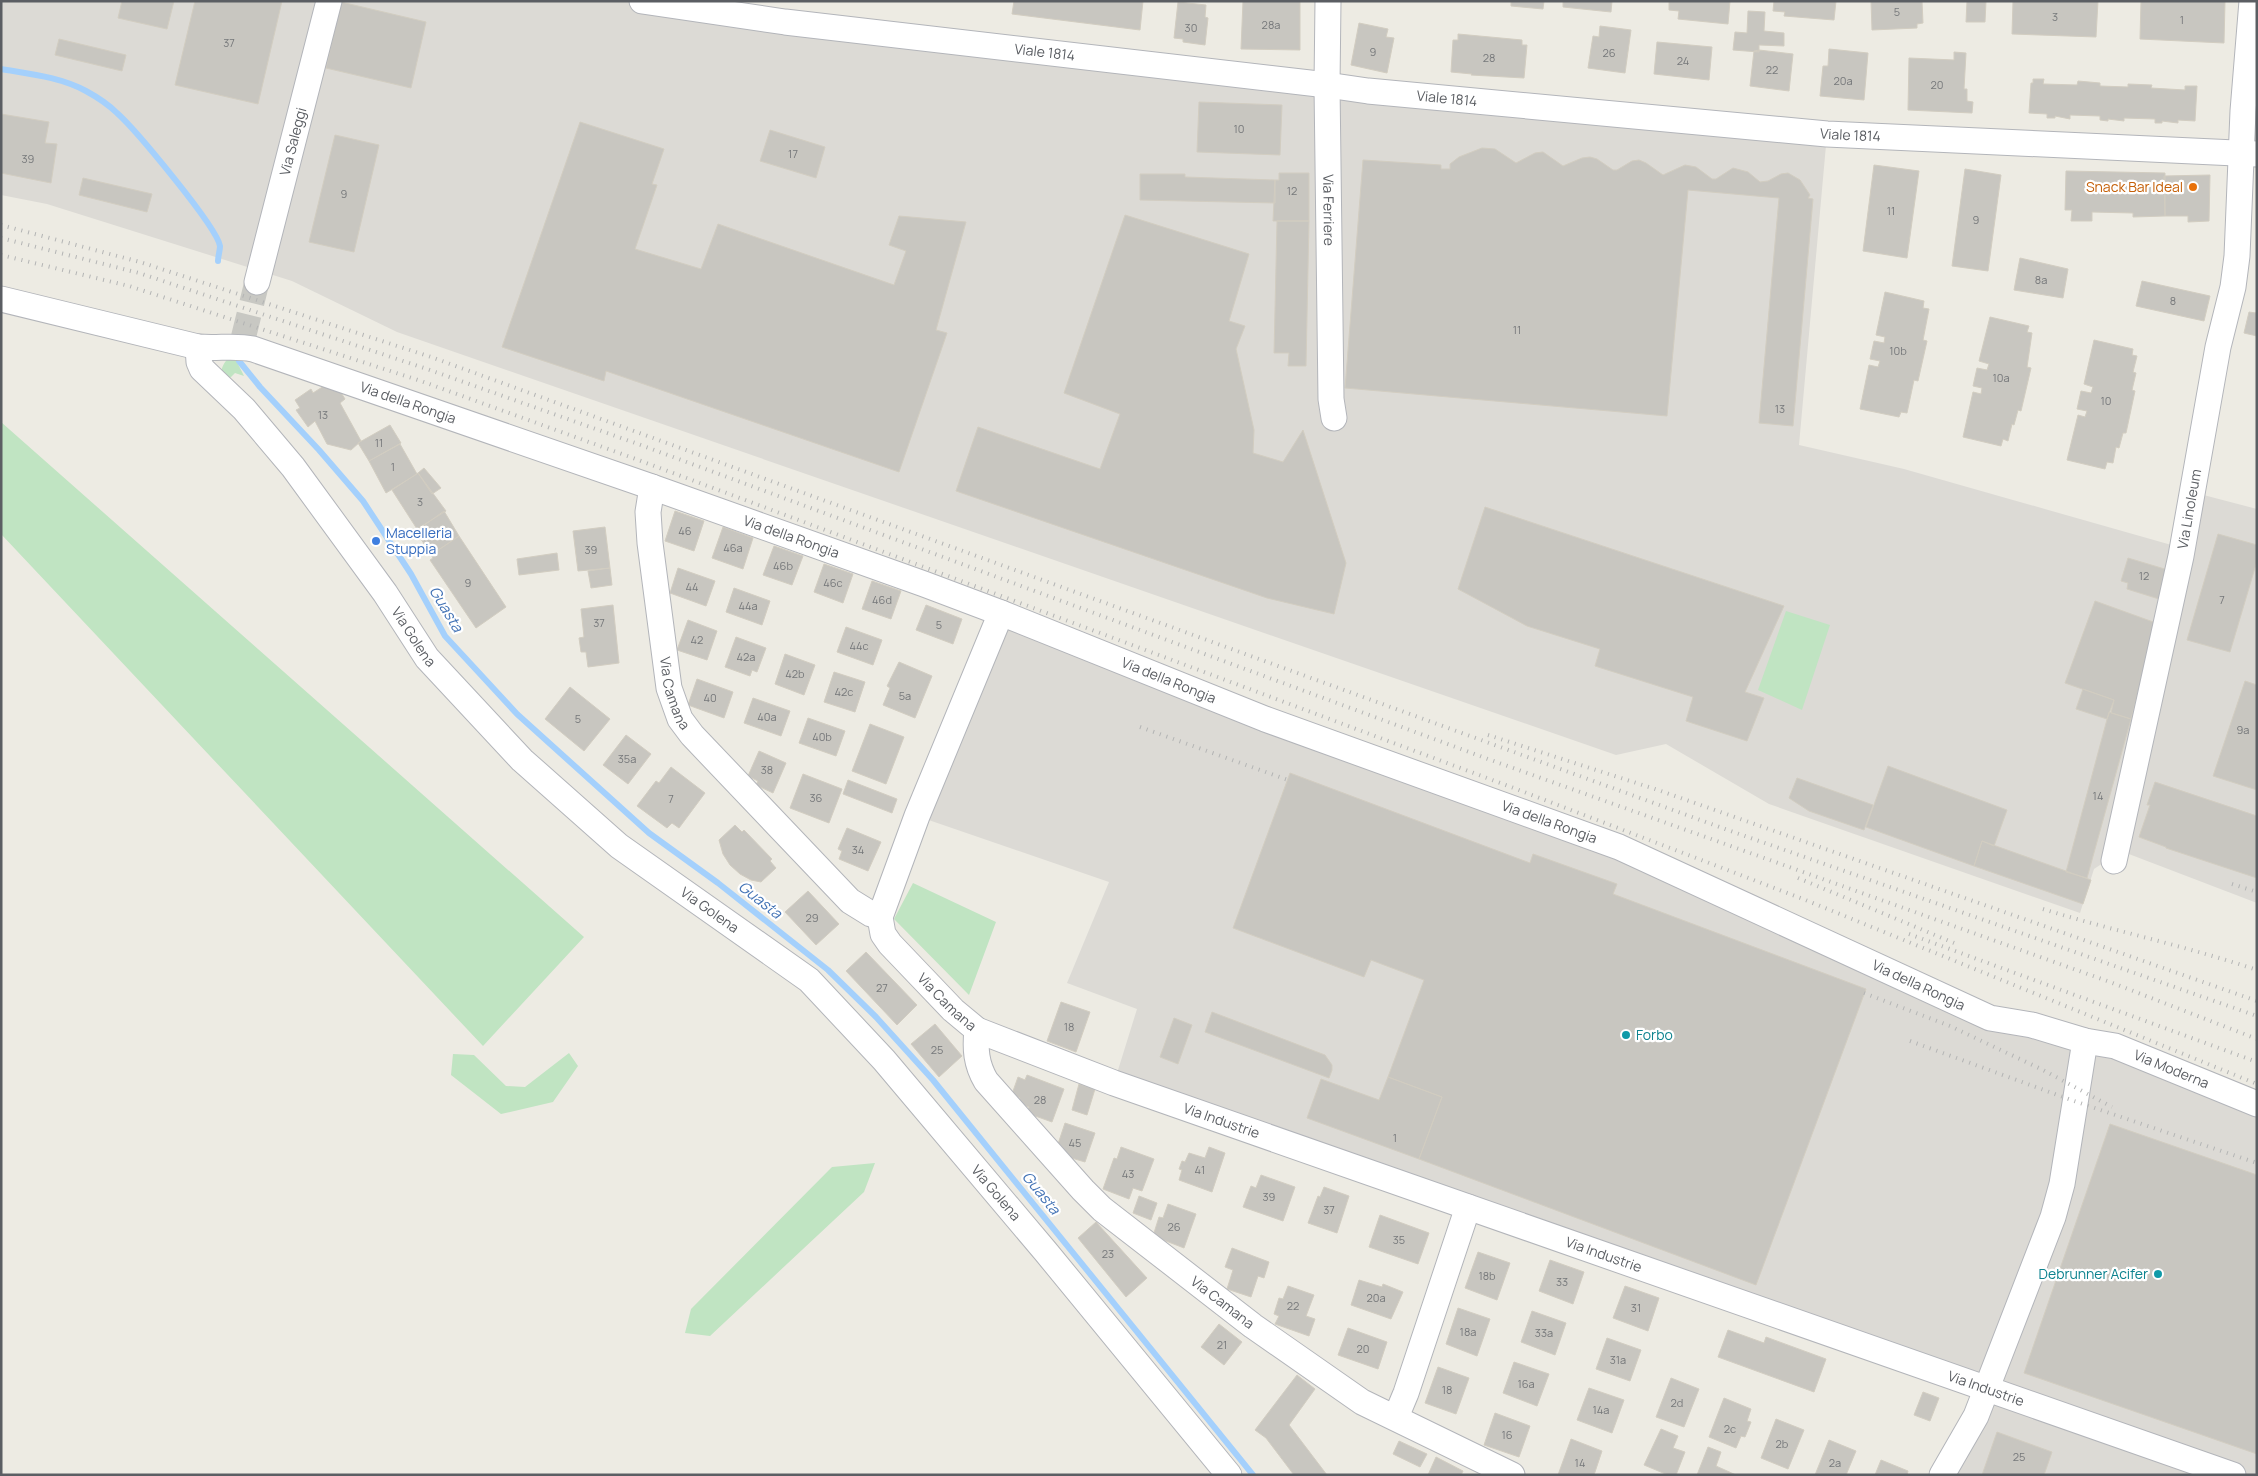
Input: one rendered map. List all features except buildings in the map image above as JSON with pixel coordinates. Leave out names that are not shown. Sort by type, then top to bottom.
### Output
[{"type":"street","name":"Via Saleggi","points":[[257,282],[329,1]]},
{"type":"street","name":"Viale 1814","points":[[642,1],[784,22],[1368,91],[1827,134],[2249,153]]},
{"type":"street","name":"Via Ferriere","points":[[1328,1],[1327,85],[1331,399],[1334,418]]},
{"type":"street","name":"Via Linoleum","points":[[2114,861],[2181,556],[2218,347],[2233,286],[2249,153],[2252,1]]},
{"type":"street","points":[[1,300],[198,347]]},
{"type":"street","name":"Via della Rongia","points":[[198,347],[242,343],[262,352],[652,487],[1001,613],[1265,719],[1620,848],[1990,1018],[2032,1026],[2085,1041]]},
{"type":"street","name":"Via Golena","points":[[198,347],[202,369],[244,409],[293,467],[385,593],[427,658],[522,760],[618,846],[809,980],[884,1060],[1229,1475]]},
{"type":"street","name":"Via Camana","points":[[652,487],[648,512],[650,543],[668,688],[680,719],[692,736],[850,901],[880,917],[883,934],[890,944],[953,1010],[977,1030],[976,1052],[979,1067],[986,1081],[1102,1209],[1253,1326],[1362,1402],[1512,1475]]},
{"type":"street","points":[[880,917],[917,816],[1001,613]]},
{"type":"street","name":"Via Industrie","points":[[977,1030],[1114,1083],[2233,1475]]},
{"type":"street","points":[[1942,1475],[1976,1416],[1988,1389],[2052,1217],[2062,1184],[2085,1041]]},
{"type":"street","name":"Via Moderna","points":[[2085,1041],[2115,1046],[2257,1104]]},
{"type":"street","points":[[1396,1417],[1406,1393],[1468,1207]]},
{"type":"shaded area","points":[[1,1],[642,1],[1827,134],[1799,445],[1904,469],[2182,548],[2192,492],[2257,509],[2257,903],[2121,851],[2094,869],[2080,913],[1769,804],[1666,744],[1616,755],[397,332],[292,281],[47,204],[1,195]]},
{"type":"shaded area","points":[[1001,613],[1619,847],[1860,958],[2257,1104],[2257,1475],[1951,1475],[1987,1389],[1114,1083],[1137,1009],[1067,983],[1109,882],[917,816]]},
{"type":"green space","points":[[229,357],[235,358],[244,376],[235,373],[226,382],[222,375],[222,369]]},
{"type":"green space","points":[[1,422],[584,937],[483,1046],[1,534]]},
{"type":"green space","points":[[1786,611],[1830,625],[1802,710],[1758,690]]},
{"type":"green space","points":[[913,883],[996,922],[969,995],[894,919]]},
{"type":"green space","points":[[569,1053],[578,1066],[553,1102],[501,1114],[451,1075],[453,1054],[474,1055],[506,1086],[525,1087]]},
{"type":"green space","points":[[875,1163],[864,1192],[710,1336],[685,1333],[691,1309],[832,1167]]},
{"type":"waterway","points":[[1,69],[66,82],[90,93],[114,110],[157,157],[205,219],[220,246],[218,261]]},
{"type":"waterway","name":"Guasta","points":[[239,361],[260,387],[319,450],[363,501],[411,574],[445,636],[517,714],[649,833],[718,883],[828,970],[876,1017],[933,1080],[1253,1475]]},
{"type":"tunnel","points":[[243,339],[257,282]]},
{"type":"railway","points":[[1,225],[140,262],[431,357],[1725,829],[2257,1016]]},
{"type":"railway","points":[[1,238],[139,273],[427,369],[638,444],[1488,759],[2110,982],[2257,1039]]},
{"type":"railway","points":[[1,255],[129,286],[421,381],[633,458],[1511,787],[1803,899],[2257,1084]]},
{"type":"railway","points":[[1140,727],[1288,780]]},
{"type":"railway","points":[[1488,735],[1658,790],[2257,1001]]},
{"type":"railway","points":[[1798,878],[1959,945]]},
{"type":"railway","points":[[2232,884],[2257,892]]},
{"type":"railway","points":[[2043,909],[2204,953],[2257,970]]},
{"type":"railway","points":[[1909,934],[2257,1062]]},
{"type":"railway","points":[[1864,993],[1950,1026],[2041,1069],[2112,1107]]},
{"type":"railway","points":[[1910,1041],[2074,1101],[2257,1163]]},
{"type":"place","name":"Snack Bar Ideal","points":[[2193,187]]},
{"type":"place","name":"Macelleria Stuppia","points":[[376,541]]},
{"type":"place","name":"Forbo","points":[[1626,1035]]},
{"type":"place","name":"Debrunner Acifer","points":[[2158,1274]]}]
